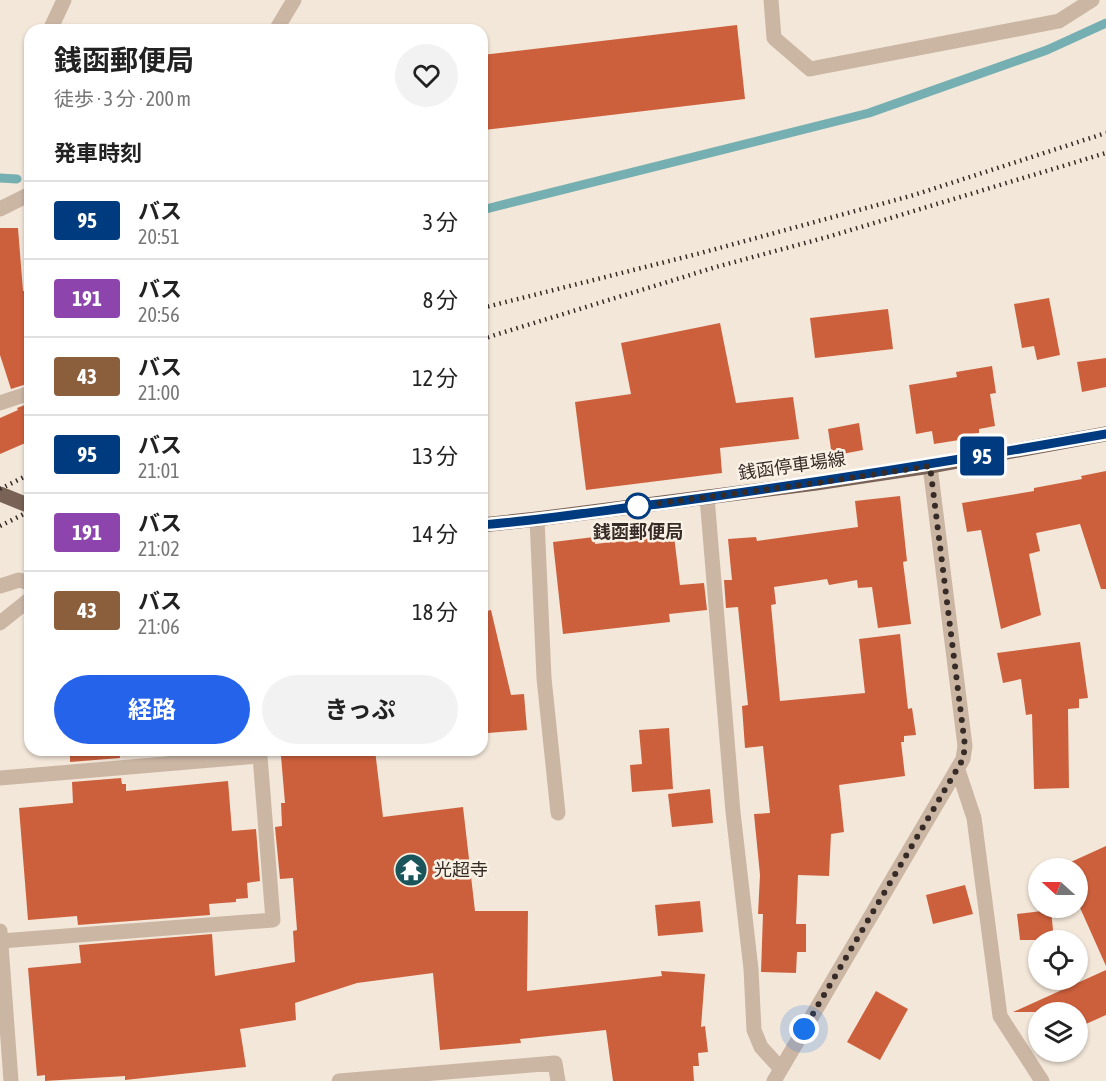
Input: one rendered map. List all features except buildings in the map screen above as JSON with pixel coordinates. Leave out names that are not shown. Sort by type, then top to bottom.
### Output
[{"type":"main road","name":"銭函停車場線","points":[[488,524],[930,466],[1106,434]]},
{"type":"main road","points":[[0,494],[24,504]]},
{"type":"street","points":[[53,24],[64,0]]},
{"type":"street","points":[[280,24],[294,0]]},
{"type":"street","points":[[771,0],[774,38],[810,69],[1059,21],[1092,0]]},
{"type":"street","points":[[0,209],[24,197]]},
{"type":"street","points":[[0,403],[24,395]]},
{"type":"street","points":[[707,497],[754,1030],[777,1075],[963,759],[965,746],[930,466]]},
{"type":"street","points":[[537,519],[544,678],[558,813]]},
{"type":"street","points":[[0,586],[19,580],[24,581]]},
{"type":"street","points":[[0,623],[24,604]]},
{"type":"street","points":[[0,778],[260,756],[273,920],[0,936],[11,1081]]},
{"type":"street","points":[[958,770],[974,818],[1000,1016],[1042,1081]]},
{"type":"street","points":[[339,1081],[555,1063],[558,1081]]},
{"type":"waterway","points":[[488,208],[869,113],[1047,50],[1106,23]]},
{"type":"waterway","points":[[0,178],[17,179]]},
{"type":"railway","points":[[488,306],[701,253],[914,195],[1106,133]]},
{"type":"railway","points":[[488,337],[716,267],[831,236],[1106,153]]},
{"type":"railway","points":[[0,489],[24,477]]},
{"type":"railway","points":[[0,526],[24,514]]},
{"type":"bus line","name":"95","points":[[488,524],[816,483],[930,466],[1106,434]]},
{"type":"place","name":"銭函郵便局","points":[[638,506]]},
{"type":"place","name":"光超寺","points":[[411,870]]},
{"type":"route","points":[[638,506],[930,466],[965,746],[963,759],[804,1029]]}]
